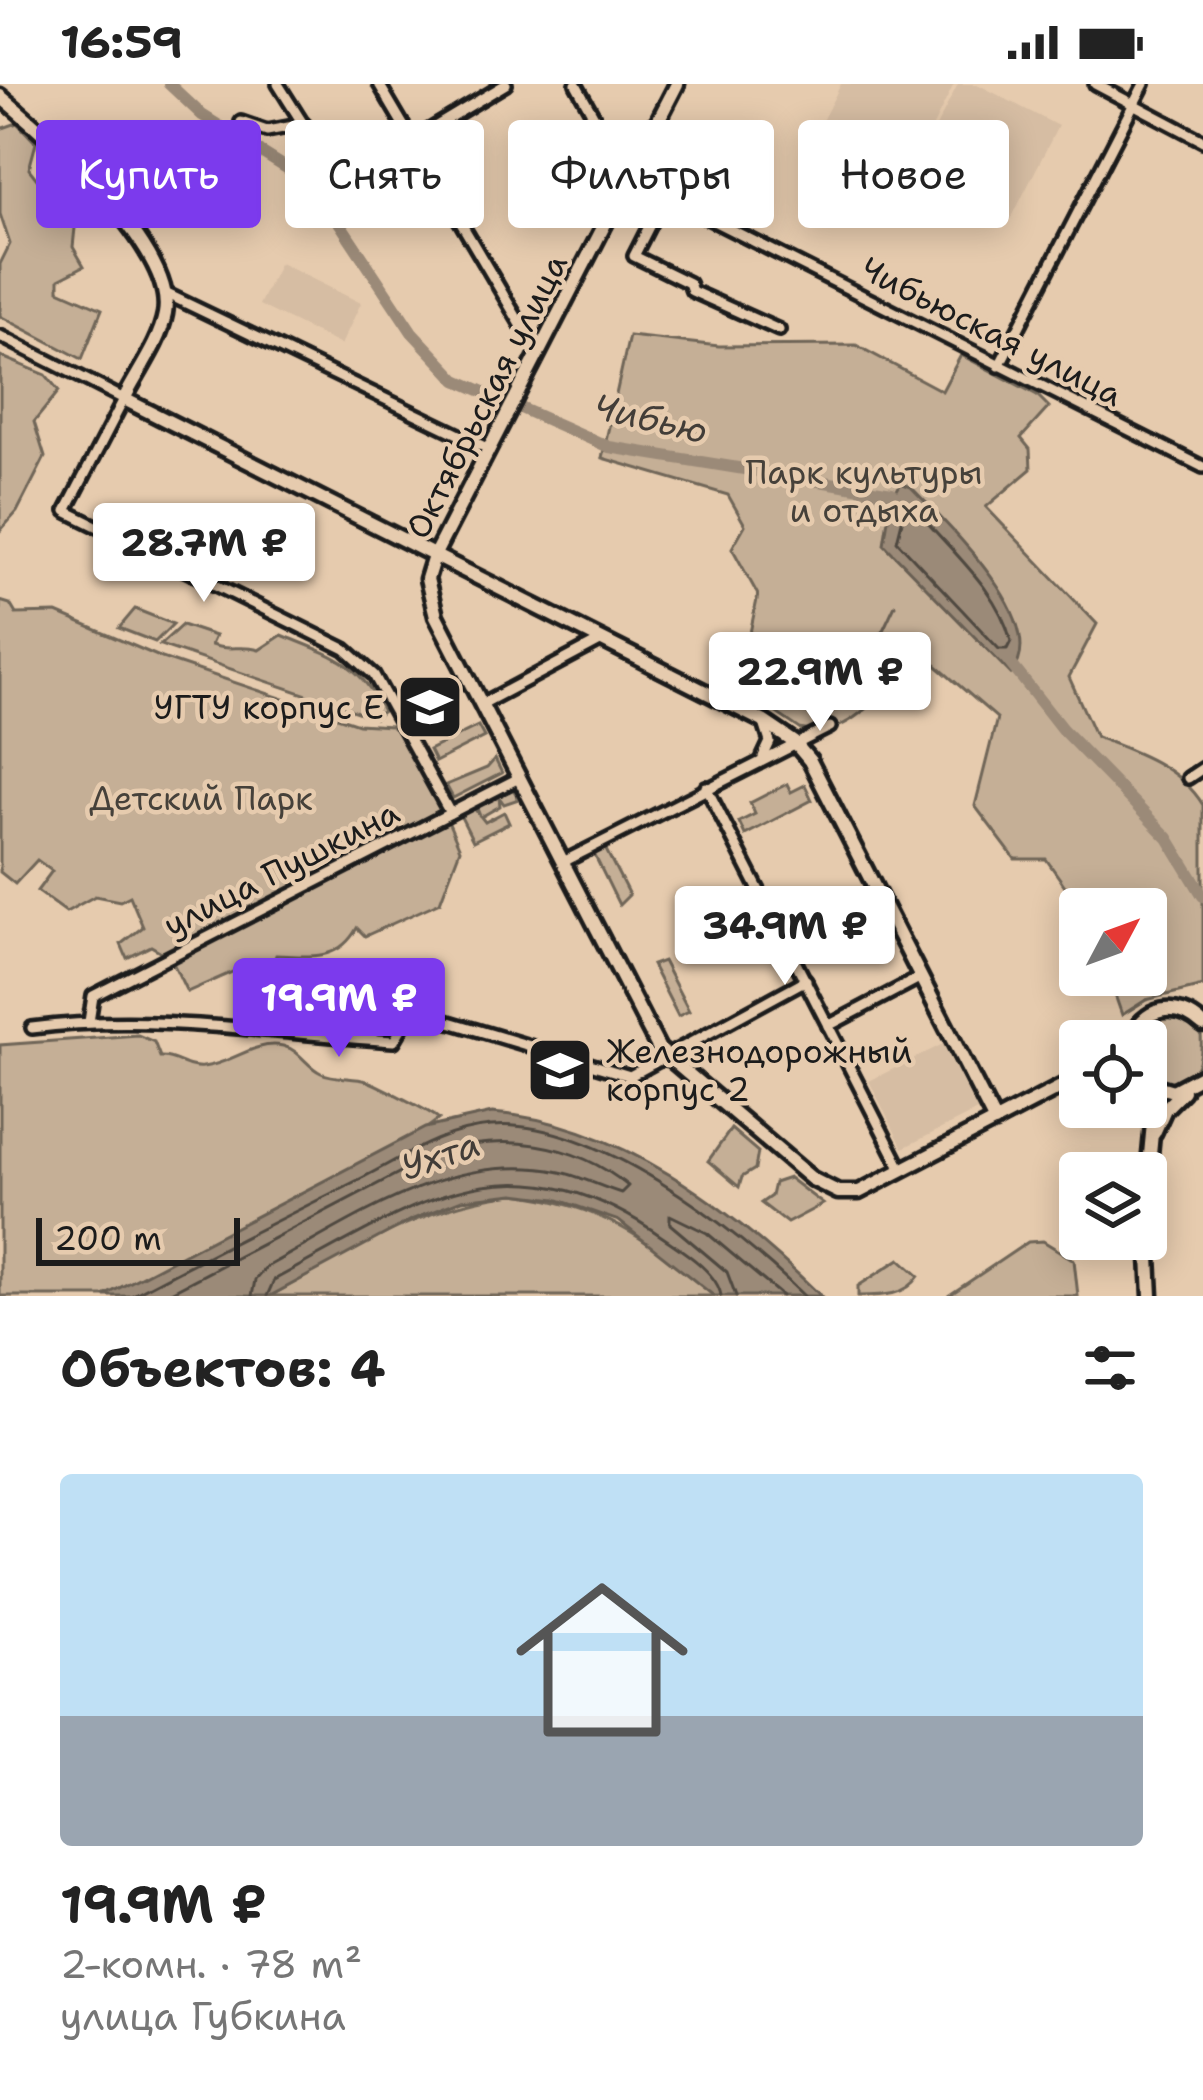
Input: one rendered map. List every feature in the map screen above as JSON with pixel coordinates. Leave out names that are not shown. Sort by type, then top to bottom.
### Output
[{"type":"main road","name":"Октябрьская улица","points":[[658,120],[677,84]]},
{"type":"main road","points":[[0,96],[97,184],[129,226],[165,293],[165,316],[124,399],[763,721],[794,742],[810,761],[995,1122]]},
{"type":"main road","name":"Октябрьская улица","points":[[602,228],[434,556],[428,594],[664,1056]]},
{"type":"main road","points":[[1144,1020],[1149,1014],[1203,1003]]},
{"type":"main road","points":[[1177,1009],[1203,1025]]},
{"type":"main road","points":[[664,1056],[824,1187],[859,1192],[1059,1088]]},
{"type":"main road","points":[[1151,1139],[1165,1109],[1203,1075]]},
{"type":"main road","points":[[1167,1089],[1186,1088]]},
{"type":"main road","points":[[1150,1128],[1150,1152]]},
{"type":"main road","points":[[1149,1260],[1151,1296]]},
{"type":"street","points":[[278,84],[301,120]]},
{"type":"street","points":[[380,84],[401,120]]},
{"type":"street","points":[[446,120],[506,84]]},
{"type":"street","points":[[576,84],[596,120]]},
{"type":"street","points":[[1095,84],[1203,141]]},
{"type":"street","points":[[999,366],[1144,84]]},
{"type":"street","points":[[464,228],[537,352]]},
{"type":"street","points":[[648,228],[634,256],[689,283],[692,291],[778,330]]},
{"type":"street","name":"Чибьюская улица","points":[[727,228],[1203,467]]},
{"type":"street","points":[[165,293],[489,449]]},
{"type":"street","points":[[0,336],[124,399],[66,511],[345,649],[374,675],[450,813]]},
{"type":"street","points":[[482,704],[602,640]]},
{"type":"street","points":[[763,721],[770,742],[763,757]]},
{"type":"street","points":[[562,862],[830,727]]},
{"type":"street","points":[[1188,778],[1203,768]]},
{"type":"street","name":"улица Пушкина","points":[[89,1022],[93,996],[519,778]]},
{"type":"street","points":[[706,787],[902,1171]]},
{"type":"street","points":[[829,1026],[921,977]]},
{"type":"street","points":[[32,1028],[89,1022],[394,1041],[408,1017],[443,1019],[630,1076],[806,980]]},
{"type":"shaded area","points":[[841,84],[954,84],[936,120],[823,120]]},
{"type":"shaded area","points":[[958,84],[977,84],[1058,126],[1011,219],[1009,120],[940,120]]},
{"type":"shaded area","points":[[280,263],[361,303],[341,345],[259,305]]},
{"type":"shaded area","points":[[943,1044],[977,1111],[903,1148],[869,1081]]},
{"type":"green space","points":[[17,123],[36,143],[29,169],[36,178],[36,228],[75,228],[73,247],[84,266],[59,279],[59,290],[102,309],[82,359],[0,316],[0,264],[10,244],[0,214],[0,129]]},
{"type":"green space","name":"Парк культуры и отдыха","points":[[629,336],[719,346],[856,345],[942,391],[961,355],[1037,395],[1049,407],[1021,438],[1030,449],[1031,469],[986,507],[1097,624],[1069,677],[1096,737],[1170,771],[1203,805],[1203,986],[1167,995],[1167,888],[1066,888],[1046,859],[1015,859],[975,806],[997,718],[917,649],[868,706],[837,727],[800,729],[759,701],[766,685],[743,666],[758,595],[732,548],[745,525],[728,495],[602,458]]},
{"type":"green space","points":[[0,356],[46,375],[59,391],[34,422],[45,457],[17,512],[0,531]]},
{"type":"green space","name":"Детский Парк","points":[[0,601],[10,604],[16,614],[57,613],[162,658],[358,724],[391,726],[402,735],[440,810],[163,953],[151,946],[127,958],[121,944],[143,927],[130,896],[120,901],[95,896],[66,912],[37,891],[52,871],[37,860],[15,884],[0,872]]},
{"type":"green space","points":[[135,609],[173,624],[155,642],[119,628]]},
{"type":"green space","points":[[182,625],[215,636],[211,645],[218,647],[259,650],[282,635],[315,648],[353,670],[383,711],[375,718],[160,645]]},
{"type":"green space","points":[[478,726],[484,737],[435,762],[429,750]]},
{"type":"green space","points":[[495,759],[502,773],[453,798],[446,785],[487,768]]},
{"type":"green space","points":[[787,784],[791,792],[805,785],[812,800],[745,835],[739,822],[755,814],[750,803]]},
{"type":"green space","points":[[513,789],[519,799],[504,804],[499,797],[500,806],[481,817],[485,822],[504,812],[509,823],[473,841],[460,815],[474,808],[480,816],[476,806]]},
{"type":"green space","points":[[447,819],[460,849],[440,902],[365,936],[357,928],[332,952],[276,955],[267,979],[237,970],[187,992],[171,959]]},
{"type":"green space","points":[[604,846],[629,895],[619,905],[593,852]]},
{"type":"green space","points":[[663,961],[689,1011],[678,1016],[652,965]]},
{"type":"green space","name":"Парк культуры и отдыха","points":[[1115,996],[1162,996],[1146,1000],[1122,1015]]},
{"type":"green space","points":[[1172,1013],[1201,1033],[1196,1068],[1186,1079],[1167,1085],[1167,1020],[1152,1020]]},
{"type":"green space","points":[[138,1035],[154,1042],[160,1057],[197,1067],[262,1046],[283,1046],[321,1073],[367,1081],[439,1119],[411,1140],[104,1296],[0,1296],[0,1045]]},
{"type":"green space","points":[[731,1129],[758,1152],[755,1169],[742,1177],[739,1187],[708,1161]]},
{"type":"green space","points":[[789,1178],[823,1204],[787,1223],[761,1203],[771,1196],[774,1183]]},
{"type":"green space","points":[[514,1194],[572,1206],[622,1228],[669,1258],[714,1296],[270,1296],[418,1219]]},
{"type":"green space","points":[[1043,1241],[1059,1251],[1059,1260],[1074,1260],[1078,1296],[948,1296],[1028,1242]]},
{"type":"green space","points":[[900,1259],[919,1276],[914,1283],[893,1294],[858,1296],[858,1286]]},
{"type":"water","points":[[901,483],[911,487],[969,549],[1007,603],[1018,629],[1020,653],[1011,674],[884,544],[891,500]]},
{"type":"water","name":"Ухта","points":[[492,1113],[584,1133],[671,1175],[750,1232],[821,1296],[714,1296],[619,1221],[556,1199],[514,1194],[462,1200],[413,1219],[270,1296],[104,1296],[425,1128]]},
{"type":"waterway","name":"Чибью","points":[[169,84],[202,115],[315,186],[412,332],[457,380],[609,447],[892,493],[903,509]]},
{"type":"waterway","points":[[867,664],[895,605]]},
{"type":"waterway","name":"Чибью","points":[[1007,659],[1062,729],[1168,838],[1203,896]]},
{"type":"place","name":"УГТУ корпус Е","points":[[430,707]]},
{"type":"place","name":"Железнодорожный корпус 2","points":[[560,1070]]}]
